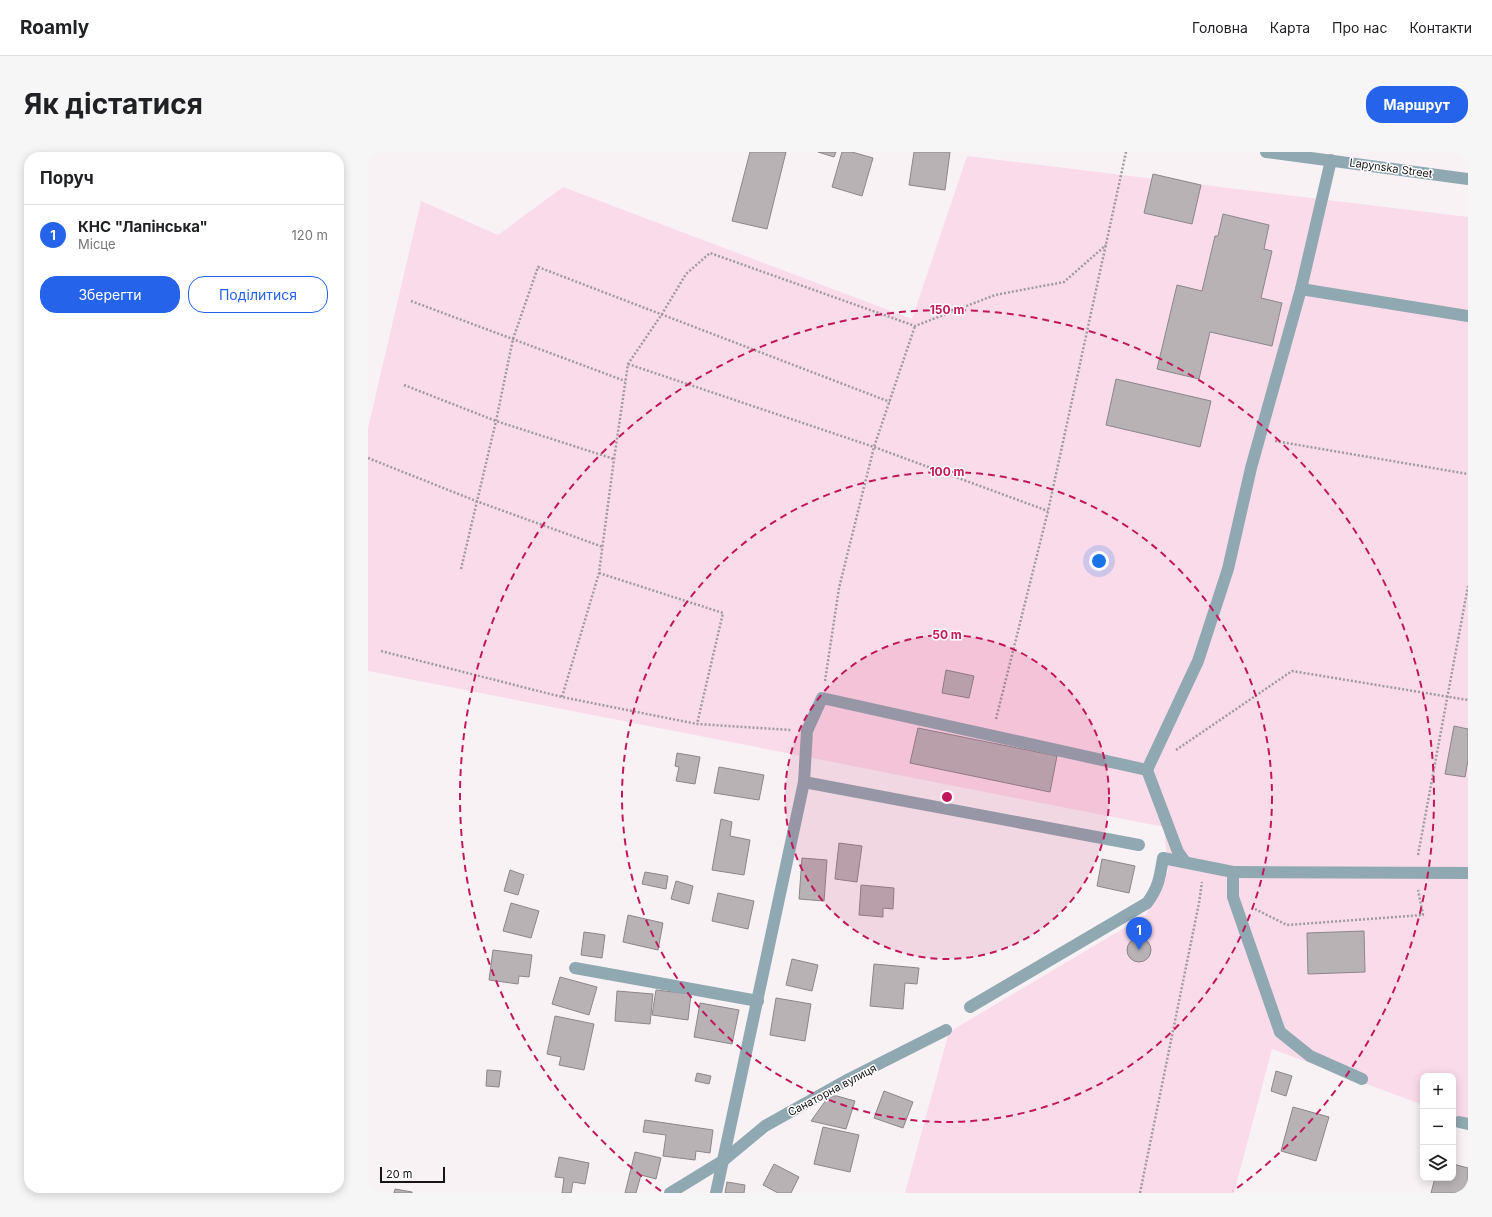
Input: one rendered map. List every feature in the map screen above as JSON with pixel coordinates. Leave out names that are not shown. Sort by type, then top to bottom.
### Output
[{"type":"street","name":"Lapynska Street","points":[[1266,152],[1468,179]]},
{"type":"street","points":[[1185,862],[1178,852],[1147,770],[1198,661],[1228,569],[1251,468],[1301,289],[1331,160]]},
{"type":"street","points":[[1301,289],[1468,316]]},
{"type":"street","points":[[716,1193],[804,782],[807,731],[822,698],[1147,770]]},
{"type":"street","points":[[804,782],[1139,845]]},
{"type":"street","points":[[970,1007],[1147,903],[1155,892],[1160,879],[1163,858],[1233,872],[1468,873]]},
{"type":"street","points":[[1233,872],[1232,897],[1280,1032],[1310,1056],[1362,1080]]},
{"type":"street","points":[[575,968],[758,1001]]},
{"type":"street","name":"Санаторна вулиця","points":[[670,1193],[724,1160],[765,1126],[849,1080],[946,1030]]},
{"type":"path","points":[[991,735],[1048,511],[1126,152]]},
{"type":"path","points":[[562,697],[599,573],[624,381],[628,364],[662,314],[686,274],[710,253],[915,326],[995,295],[1064,282],[1106,245]]},
{"type":"path","points":[[461,569],[496,421],[513,339],[538,267],[890,402]]},
{"type":"path","points":[[411,301],[624,381]]},
{"type":"path","points":[[822,698],[840,588],[874,447],[915,326]]},
{"type":"path","points":[[628,364],[874,447],[1048,511]]},
{"type":"path","points":[[404,385],[496,421],[614,458]]},
{"type":"path","points":[[1259,438],[1468,474]]},
{"type":"path","points":[[368,458],[476,501],[603,547]]},
{"type":"path","points":[[599,573],[723,613],[697,724]]},
{"type":"path","points":[[1232,897],[1287,925],[1422,915],[1415,873],[1468,586]]},
{"type":"path","points":[[381,651],[562,697],[697,724],[807,731]]},
{"type":"path","points":[[1173,752],[1292,671],[1468,700]]},
{"type":"path","points":[[1140,1193],[1199,903],[1204,866]]},
{"type":"shaded area","points":[[967,156],[1468,217],[1468,1122],[1456,1117],[1456,1073],[1420,1073],[1420,1104],[1272,1049],[1234,1193],[905,1193],[949,1032],[1146,915],[1168,871],[1164,827],[368,671],[368,428],[421,201],[498,235],[563,187],[912,319]]},
{"type":"building","points":[[750,152],[786,152],[767,229],[732,221]]},
{"type":"building","points":[[818,152],[836,152],[834,157]]},
{"type":"building","points":[[842,152],[852,152],[873,158],[862,196],[832,187]]},
{"type":"building","points":[[914,152],[950,152],[945,190],[909,185]]},
{"type":"building","points":[[1153,174],[1201,185],[1192,224],[1144,213]]},
{"type":"building","points":[[1223,214],[1269,225],[1264,249],[1272,251],[1261,298],[1282,303],[1272,346],[1210,332],[1199,379],[1157,369],[1177,285],[1202,291],[1215,236],[1218,236]]},
{"type":"building","points":[[1116,379],[1211,401],[1200,447],[1106,425]]},
{"type":"building","points":[[946,670],[974,676],[969,698],[942,693]]},
{"type":"building","points":[[1454,726],[1468,729],[1468,760],[1465,777],[1445,774]]},
{"type":"building","points":[[918,728],[1057,756],[1050,792],[910,763]]},
{"type":"building","points":[[677,753],[700,757],[695,784],[676,781],[679,767],[675,766]]},
{"type":"building","points":[[719,767],[764,775],[759,800],[714,793]]},
{"type":"building","points":[[721,819],[732,822],[730,836],[750,840],[744,875],[712,870]]},
{"type":"building","points":[[839,843],[862,846],[857,882],[835,879]]},
{"type":"building","points":[[802,858],[827,860],[824,901],[799,899]]},
{"type":"building","points":[[1102,859],[1135,866],[1129,893],[1097,886]]},
{"type":"building","points":[[510,870],[524,875],[518,895],[504,891]]},
{"type":"building","points":[[645,872],[668,876],[666,889],[642,884]]},
{"type":"building","points":[[676,881],[693,886],[689,904],[671,899]]},
{"type":"building","points":[[861,885],[894,888],[893,909],[883,908],[883,917],[859,915]]},
{"type":"building","points":[[718,893],[754,901],[748,929],[712,921]]},
{"type":"building","points":[[511,903],[539,911],[531,938],[503,931]]},
{"type":"building","points":[[628,915],[663,923],[658,950],[623,942]]},
{"type":"building","points":[[1364,931],[1365,972],[1308,974],[1307,933]]},
{"type":"building","points":[[584,932],[605,935],[602,958],[581,955]]},
{"type":"building","points":[[1139,938],[1148,941],[1151,950],[1148,959],[1139,962],[1130,959],[1127,950],[1130,941]]},
{"type":"building","points":[[493,950],[532,955],[529,977],[519,976],[518,984],[489,980]]},
{"type":"building","points":[[792,959],[818,965],[812,991],[786,985]]},
{"type":"building","points":[[874,964],[919,968],[917,984],[905,983],[903,1009],[870,1006]]},
{"type":"building","points":[[560,977],[597,987],[589,1015],[552,1004]]},
{"type":"building","points":[[656,990],[691,994],[688,1020],[652,1015]]},
{"type":"building","points":[[617,991],[653,994],[650,1024],[615,1021]]},
{"type":"building","points":[[776,998],[811,1004],[805,1041],[770,1035]]},
{"type":"building","points":[[700,1003],[739,1010],[732,1044],[694,1037]]},
{"type":"building","points":[[555,1016],[594,1024],[584,1070],[559,1065],[561,1057],[547,1054]]},
{"type":"building","points":[[487,1070],[501,1071],[499,1087],[486,1086]]},
{"type":"building","points":[[1276,1071],[1292,1076],[1286,1096],[1271,1091]]},
{"type":"building","points":[[697,1073],[711,1076],[709,1084],[695,1081]]},
{"type":"building","points":[[884,1091],[913,1102],[903,1128],[874,1118]]},
{"type":"building","points":[[829,1096],[837,1096],[855,1101],[846,1129],[811,1121]]},
{"type":"building","points":[[1293,1107],[1329,1117],[1316,1161],[1281,1151]]},
{"type":"building","points":[[645,1120],[713,1130],[710,1153],[696,1151],[695,1160],[663,1156],[666,1135],[643,1132]]},
{"type":"building","points":[[823,1127],[859,1135],[850,1172],[814,1164]]},
{"type":"building","points":[[635,1152],[661,1158],[656,1179],[641,1175],[636,1193],[625,1193]]},
{"type":"building","points":[[559,1157],[589,1163],[585,1184],[573,1182],[571,1193],[562,1193],[564,1178],[555,1177]]},
{"type":"building","points":[[774,1164],[799,1177],[791,1193],[778,1193],[763,1185]]},
{"type":"building","points":[[1456,1165],[1468,1168],[1468,1193],[1431,1193],[1434,1181],[1456,1181]]},
{"type":"building","points":[[727,1182],[745,1185],[744,1193],[725,1193]]},
{"type":"building","points":[[395,1189],[412,1192],[412,1193],[394,1193]]},
{"type":"place","name":"КНС \"Лапінська\"","points":[[1139,950]]}]
